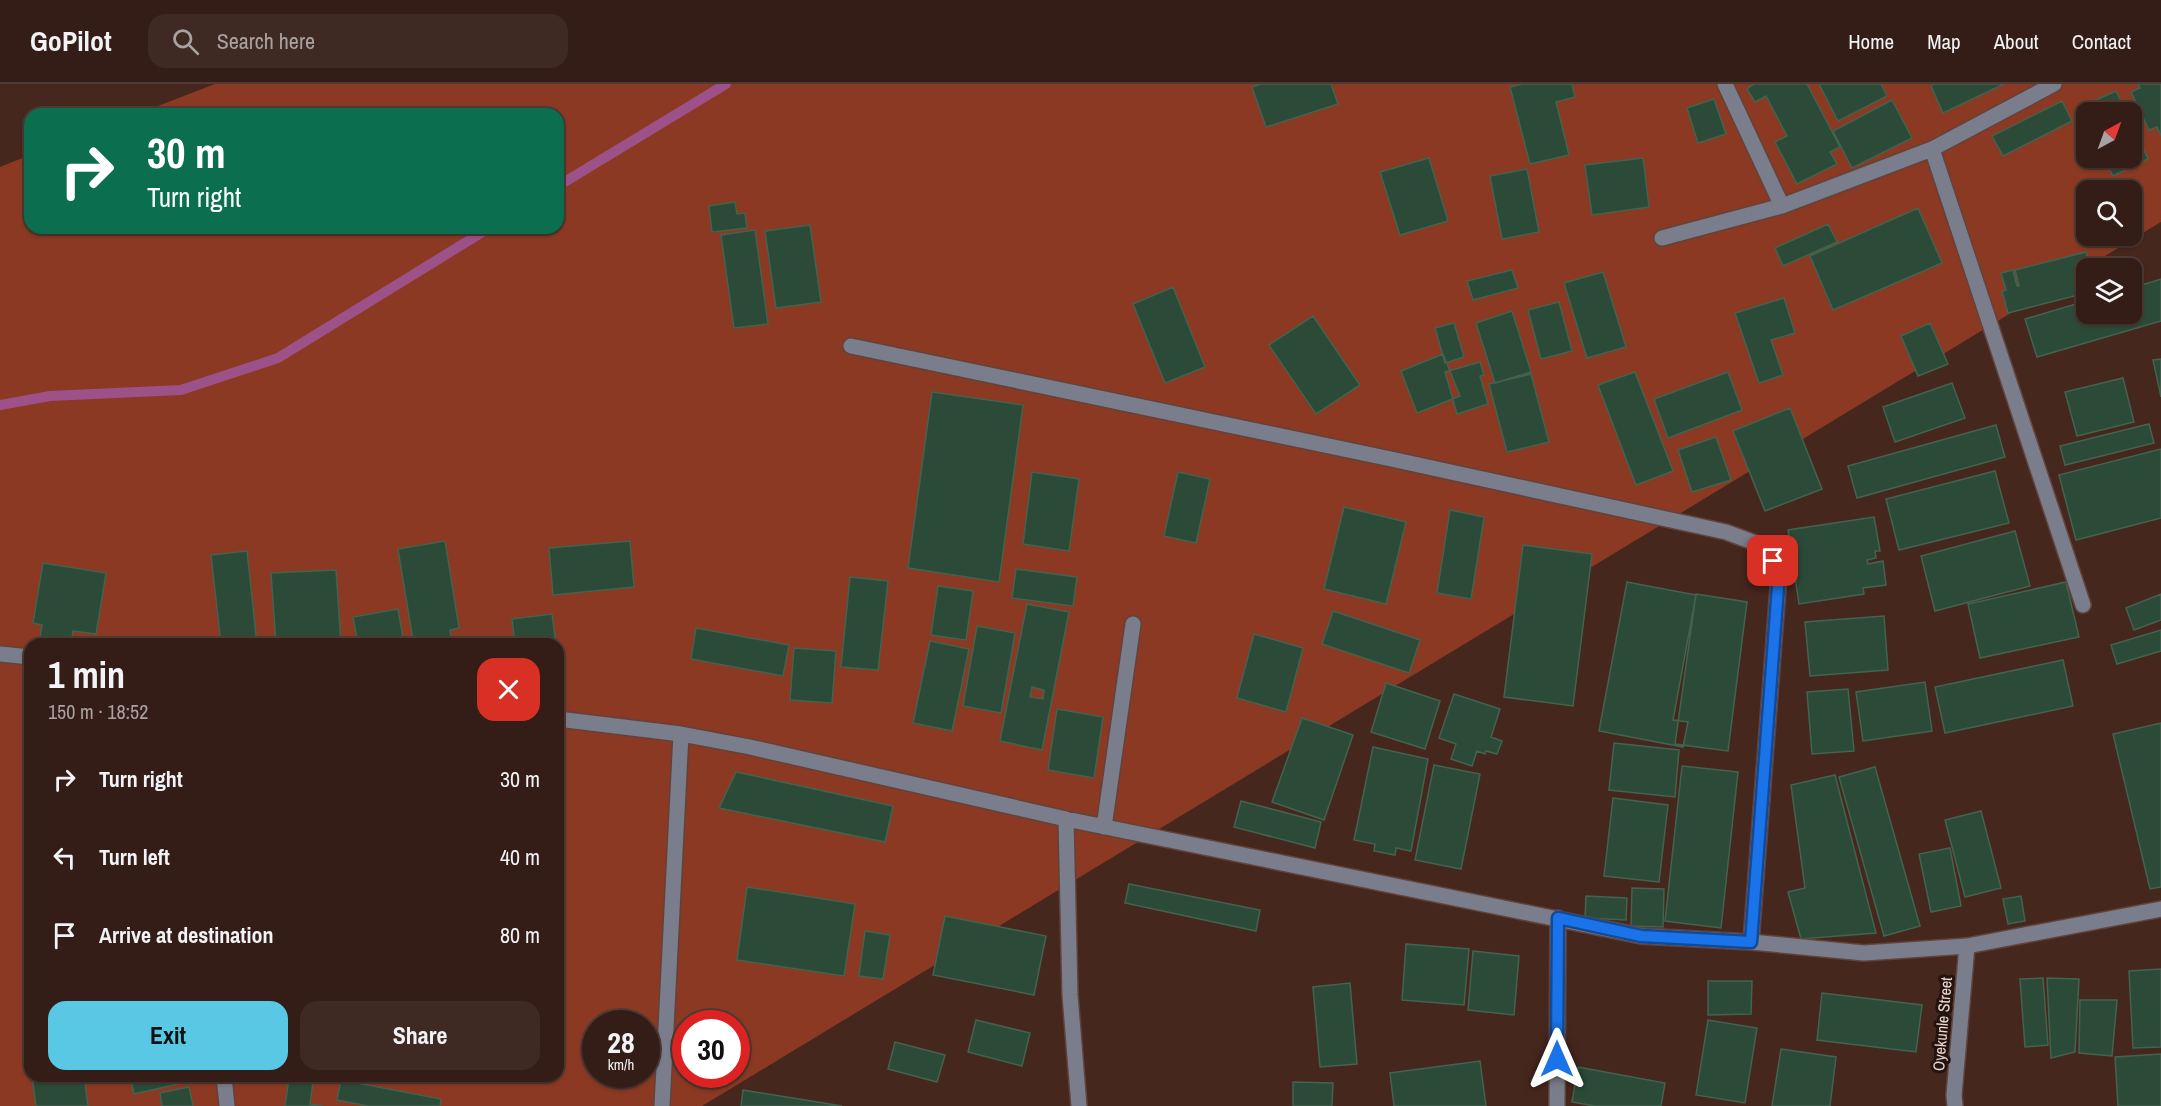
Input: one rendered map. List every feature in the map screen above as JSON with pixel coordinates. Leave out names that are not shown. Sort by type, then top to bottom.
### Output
[{"type":"street","points":[[1725,84],[1782,206]]},
{"type":"street","points":[[1662,238],[1782,206],[1932,149],[2054,84]]},
{"type":"street","points":[[1932,149],[2082,605]]},
{"type":"street","points":[[851,346],[1691,524],[1726,532],[1766,547],[1779,574],[1751,942]]},
{"type":"street","points":[[1104,827],[1133,624]]},
{"type":"street","points":[[0,654],[24,656]]},
{"type":"street","points":[[564,720],[681,734],[750,747],[1066,819],[1641,936],[1751,942],[1864,953],[1967,946],[2161,909]]},
{"type":"street","points":[[662,1106],[681,734]]},
{"type":"street","points":[[1066,819],[1070,995],[1079,1106]]},
{"type":"street","points":[[1557,1106],[1558,918]]},
{"type":"street","name":"Oyekunle Street","points":[[1955,1106],[1954,1095],[1967,946]]},
{"type":"street","points":[[225,1082],[227,1106]]},
{"type":"shaded area","points":[[215,84],[2161,84],[2161,222],[2142,234],[2142,180],[2076,180],[2076,246],[2121,246],[2102,258],[2076,258],[2076,274],[750,1077],[750,1010],[672,1010],[672,1088],[732,1088],[702,1106],[0,1106],[0,167],[24,157],[24,234],[564,234],[564,108],[153,108]]},
{"type":"building","points":[[1261,84],[1331,84],[1338,104],[1266,127],[1252,87]]},
{"type":"building","points":[[1522,84],[1572,84],[1575,97],[1556,102],[1569,155],[1530,164],[1510,87]]},
{"type":"building","points":[[1754,84],[1807,84],[1840,147],[1830,152],[1837,164],[1797,184],[1775,142],[1787,136],[1766,96],[1755,102],[1747,89]]},
{"type":"building","points":[[1819,84],[1881,84],[1887,96],[1838,121]]},
{"type":"building","points":[[1934,84],[2004,84],[1943,113],[1931,86]]},
{"type":"building","points":[[2138,84],[2161,84],[2161,136],[2157,127],[2149,130],[2142,115],[2142,102],[2136,102],[2131,92],[2140,88]]},
{"type":"building","points":[[2116,91],[2121,102],[2091,102]]},
{"type":"building","points":[[1714,99],[1726,134],[1698,143],[1687,108]]},
{"type":"building","points":[[1892,100],[1912,138],[1852,168],[1833,131]]},
{"type":"building","points":[[2062,101],[2072,121],[2003,156],[1992,136]]},
{"type":"building","points":[[2142,146],[2148,159],[2142,162]]},
{"type":"building","points":[[1429,158],[1448,221],[1400,235],[1380,172]]},
{"type":"building","points":[[1643,158],[1649,207],[1592,215],[1585,165]]},
{"type":"building","points":[[2109,168],[2129,168],[2113,176]]},
{"type":"building","points":[[1527,169],[1539,232],[1502,239],[1490,176]]},
{"type":"building","points":[[735,202],[737,214],[745,213],[747,228],[712,232],[709,206]]},
{"type":"building","points":[[1918,208],[1942,263],[1833,310],[1810,256]]},
{"type":"building","points":[[1828,224],[1837,242],[1783,266],[1775,248]]},
{"type":"building","points":[[810,225],[821,302],[776,308],[765,231]]},
{"type":"building","points":[[755,230],[768,324],[734,328],[721,235]]},
{"type":"building","points":[[2086,252],[2088,258],[2076,258],[2076,296],[2008,313],[2002,291],[2006,290],[2001,273],[2013,270],[2017,286],[2019,286],[2015,270]]},
{"type":"building","points":[[1512,270],[1518,288],[1473,300],[1467,281]]},
{"type":"building","points":[[1603,272],[1626,347],[1587,358],[1564,283]]},
{"type":"building","points":[[2161,279],[2161,321],[2037,357],[2025,319],[2076,304],[2076,324],[2142,324],[2142,285]]},
{"type":"building","points":[[1173,287],[1205,367],[1165,383],[1133,304]]},
{"type":"building","points":[[1784,298],[1795,333],[1771,340],[1783,375],[1759,383],[1735,313]]},
{"type":"building","points":[[1559,302],[1572,351],[1541,359],[1528,310]]},
{"type":"building","points":[[1512,311],[1531,372],[1495,383],[1476,323]]},
{"type":"building","points":[[1313,316],[1360,385],[1316,414],[1269,345]]},
{"type":"building","points":[[1454,323],[1464,357],[1445,363],[1435,328]]},
{"type":"building","points":[[1930,323],[1948,364],[1918,376],[1901,336]]},
{"type":"building","points":[[1443,354],[1460,396],[1417,413],[1401,371]]},
{"type":"building","points":[[2161,359],[2161,397],[2153,360]]},
{"type":"building","points":[[1480,362],[1484,375],[1480,376],[1488,404],[1457,414],[1445,372]]},
{"type":"building","points":[[1635,372],[1673,471],[1636,485],[1598,385]]},
{"type":"building","points":[[1728,372],[1742,410],[1668,438],[1654,399]]},
{"type":"building","points":[[1531,374],[1549,442],[1507,452],[1489,384]]},
{"type":"building","points":[[2123,378],[2134,422],[2077,436],[2065,392]]},
{"type":"building","points":[[1952,383],[1965,418],[1895,442],[1883,407]]},
{"type":"building","points":[[932,392],[1023,405],[999,582],[908,568]]},
{"type":"building","points":[[1790,408],[1822,489],[1765,511],[1733,431]]},
{"type":"building","points":[[2149,424],[2154,443],[2065,465],[2060,446]]},
{"type":"building","points":[[1996,425],[2005,457],[1857,498],[1848,466]]},
{"type":"building","points":[[1716,437],[1731,480],[1692,492],[1678,450]]},
{"type":"building","points":[[2161,449],[2161,518],[2076,540],[2059,475]]},
{"type":"building","points":[[1995,471],[2009,523],[1899,550],[1886,499]]},
{"type":"building","points":[[1032,472],[1079,479],[1069,551],[1023,544]]},
{"type":"building","points":[[1178,472],[1210,479],[1196,543],[1164,536]]},
{"type":"building","points":[[1344,507],[1406,522],[1386,604],[1324,589]]},
{"type":"building","points":[[1450,510],[1484,517],[1471,599],[1437,593]]},
{"type":"building","points":[[1874,517],[1880,551],[1875,551],[1876,558],[1867,560],[1868,564],[1883,561],[1886,585],[1863,588],[1864,594],[1799,604],[1788,530]]},
{"type":"building","points":[[2015,531],[2030,586],[1935,611],[1921,556]]},
{"type":"building","points":[[445,541],[459,628],[450,630],[451,638],[413,638],[398,549]]},
{"type":"building","points":[[630,541],[634,587],[553,595],[549,548]]},
{"type":"building","points":[[1523,545],[1592,554],[1573,706],[1504,697]]},
{"type":"building","points":[[247,551],[256,638],[220,638],[211,555]]},
{"type":"building","points":[[43,563],[106,573],[96,634],[73,631],[72,638],[40,638],[42,625],[33,623]]},
{"type":"building","points":[[1016,569],[1077,577],[1073,606],[1012,598]]},
{"type":"building","points":[[336,570],[341,638],[276,638],[271,573]]},
{"type":"building","points":[[850,577],[888,581],[878,670],[841,667]]},
{"type":"building","points":[[1627,582],[1696,595],[1673,720],[1688,722],[1683,747],[1599,731]]},
{"type":"building","points":[[2066,582],[2079,637],[1980,658],[1968,604]]},
{"type":"building","points":[[938,586],[973,591],[966,640],[931,635]]},
{"type":"building","points":[[1696,594],[1747,602],[1728,751],[1675,744]]},
{"type":"building","points":[[2161,594],[2161,620],[2134,630],[2126,608]]},
{"type":"building","points":[[1027,604],[1069,612],[1042,750],[1000,741]],"holes":[[[1032,687],[1044,690],[1043,699],[1030,697]]]},
{"type":"building","points":[[398,609],[403,638],[357,638],[353,617]]},
{"type":"building","points":[[1333,611],[1420,640],[1409,673],[1322,644]]},
{"type":"building","points":[[552,614],[555,638],[514,638],[512,619]]},
{"type":"building","points":[[1884,616],[1888,670],[1810,676],[1805,622]]},
{"type":"building","points":[[977,626],[1015,633],[1001,713],[963,706]]},
{"type":"building","points":[[696,628],[789,645],[783,676],[691,659]]},
{"type":"building","points":[[2161,630],[2161,651],[2117,664],[2111,645]]},
{"type":"building","points":[[1254,634],[1303,648],[1286,712],[1237,698]]},
{"type":"building","points":[[930,641],[969,649],[952,731],[913,723]]},
{"type":"building","points":[[794,648],[836,651],[832,703],[790,700]]},
{"type":"building","points":[[2063,660],[2073,706],[1945,733],[1935,687]]},
{"type":"building","points":[[1925,682],[1932,731],[1863,741],[1856,692]]},
{"type":"building","points":[[1386,683],[1440,701],[1425,749],[1371,732]]},
{"type":"building","points":[[1848,689],[1854,751],[1812,754],[1807,692]]},
{"type":"building","points":[[1454,694],[1500,709],[1491,737],[1502,741],[1497,754],[1477,751],[1472,766],[1451,759],[1456,744],[1439,738]]},
{"type":"building","points":[[1057,709],[1103,717],[1094,778],[1048,770]]},
{"type":"building","points":[[1302,718],[1353,735],[1324,820],[1272,802]]},
{"type":"building","points":[[2161,723],[2161,887],[2150,889],[2113,734]]},
{"type":"building","points":[[1614,743],[1679,750],[1675,797],[1609,790]]},
{"type":"building","points":[[1373,747],[1428,759],[1411,851],[1396,848],[1395,855],[1374,851],[1375,844],[1354,840]]},
{"type":"building","points":[[1434,765],[1480,774],[1461,869],[1415,860]]},
{"type":"building","points":[[1682,766],[1738,772],[1721,928],[1665,921]]},
{"type":"building","points":[[1875,767],[1920,926],[1884,936],[1839,777]]},
{"type":"building","points":[[736,772],[893,806],[885,842],[719,808]]},
{"type":"building","points":[[1835,775],[1876,933],[1801,939],[1788,892],[1805,888],[1791,785]]},
{"type":"building","points":[[1613,798],[1668,805],[1659,882],[1604,876]]},
{"type":"building","points":[[1241,801],[1321,822],[1315,848],[1234,827]]},
{"type":"building","points":[[1981,811],[2001,888],[1965,897],[1945,820]]},
{"type":"building","points":[[1950,848],[1961,906],[1931,912],[1919,854]]},
{"type":"building","points":[[1129,884],[1260,910],[1256,931],[1125,903]]},
{"type":"building","points":[[747,887],[855,904],[844,976],[737,960]]},
{"type":"building","points":[[1632,888],[1664,889],[1663,927],[1631,926]]},
{"type":"building","points":[[1586,896],[1627,898],[1626,920],[1585,918]]},
{"type":"building","points":[[2021,896],[2025,921],[2008,924],[2003,899]]},
{"type":"building","points":[[945,916],[1046,936],[1034,995],[933,975]]},
{"type":"building","points":[[865,931],[890,935],[883,979],[859,976]]},
{"type":"building","points":[[1406,944],[1469,949],[1464,1005],[1402,1000]]},
{"type":"building","points":[[1473,951],[1519,956],[1514,1015],[1468,1010]]},
{"type":"building","points":[[2161,969],[2161,1047],[2133,1048],[2129,971]]},
{"type":"building","points":[[2043,978],[2048,1045],[2025,1047],[2020,979]]},
{"type":"building","points":[[2047,978],[2079,979],[2075,1052],[2051,1058]]},
{"type":"building","points":[[1708,981],[1752,981],[1751,1014],[1708,1015]]},
{"type":"building","points":[[1350,983],[1357,1064],[1320,1067],[1313,987]]},
{"type":"building","points":[[1822,993],[1922,1005],[1916,1052],[1817,1040]]},
{"type":"building","points":[[2080,1000],[2117,1000],[2112,1056],[2079,1053]]},
{"type":"building","points":[[976,1020],[1030,1033],[1022,1066],[968,1052]]},
{"type":"building","points":[[1708,1020],[1757,1028],[1745,1103],[1696,1095]]},
{"type":"building","points":[[895,1042],[945,1055],[937,1082],[888,1069]]},
{"type":"building","points":[[1781,1049],[1836,1057],[1830,1106],[1772,1106]]},
{"type":"building","points":[[2161,1054],[2161,1106],[2118,1106],[2115,1057]]},
{"type":"building","points":[[1480,1061],[1486,1106],[1394,1106],[1390,1073]]},
{"type":"building","points":[[1578,1067],[1665,1083],[1661,1106],[1595,1106],[1572,1102]]},
{"type":"building","points":[[33,1082],[85,1082],[88,1106],[36,1106]]},
{"type":"building","points":[[131,1082],[187,1082],[134,1094]]},
{"type":"building","points":[[288,1082],[313,1082],[310,1104],[323,1106],[285,1106]]},
{"type":"building","points":[[341,1082],[352,1082],[441,1099],[440,1106],[368,1106],[337,1100]]},
{"type":"building","points":[[1293,1082],[1333,1083],[1332,1106],[1293,1106]]},
{"type":"building","points":[[189,1087],[193,1106],[162,1106],[160,1093]]},
{"type":"building","points":[[743,1090],[842,1106],[741,1106]]},
{"type":"waterway","points":[[564,182],[726,84]]},
{"type":"waterway","points":[[0,405],[50,396],[181,390],[278,358],[479,234]]},
{"type":"route","points":[[1557,1059],[1558,918],[1641,936],[1751,942],[1779,574],[1773,561]]}]
